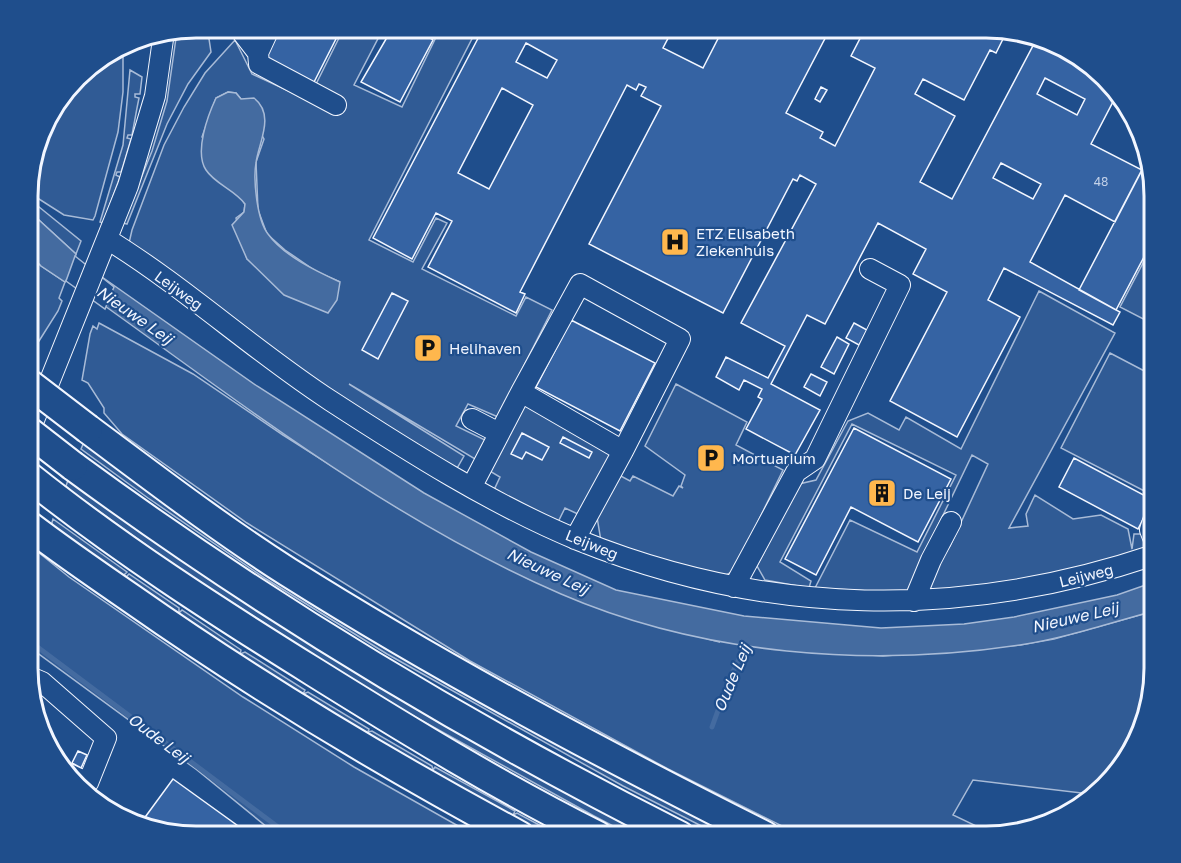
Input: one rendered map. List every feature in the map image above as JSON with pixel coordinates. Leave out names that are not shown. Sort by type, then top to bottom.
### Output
[{"type":"highway","points":[[37,391],[192,507],[287,572],[464,678],[572,739],[745,826]]},
{"type":"highway","points":[[38,440],[167,535],[288,615],[445,710],[554,772],[660,826]]},
{"type":"highway","points":[[38,484],[166,577],[381,714],[539,807],[577,825]]},
{"type":"highway","points":[[38,531],[248,677],[410,777],[500,825]]},
{"type":"street","points":[[246,37],[258,53]]},
{"type":"street","points":[[265,37],[258,53],[259,64],[336,105]]},
{"type":"street","points":[[37,411],[80,310],[128,186],[152,106],[162,41]]},
{"type":"street","name":"Leijweg","points":[[104,245],[329,400],[472,486],[575,538],[627,558],[734,587],[840,600],[914,601],[1030,588],[1116,568],[1143,559]]},
{"type":"street","points":[[734,587],[796,472],[814,459],[900,285],[870,269]]},
{"type":"street","points":[[472,486],[520,392],[580,284],[680,339],[623,451],[575,538]]},
{"type":"street","points":[[520,392],[623,451]]},
{"type":"street","points":[[472,419],[499,434]]},
{"type":"street","points":[[914,601],[931,560],[951,522]]},
{"type":"street","points":[[38,680],[106,738],[88,783]]},
{"type":"shaded area","points":[[206,37],[209,39],[211,52],[188,84],[167,124],[127,224],[123,223],[152,151],[167,101],[176,39]]},
{"type":"shaded area","points":[[339,37],[379,37],[354,85],[402,107],[436,37],[473,37],[369,240],[413,262],[436,218],[447,223],[422,269],[516,316],[526,297],[552,310],[498,417],[468,404],[456,426],[485,440],[475,459],[349,384],[464,456],[456,470],[293,367],[129,243],[164,145],[205,73],[235,40],[252,74],[308,100]],"holes":[[[228,92],[236,93],[264,139],[256,162],[258,210],[267,234],[285,250],[317,272],[340,282],[247,259],[236,218],[244,212],[245,204],[202,137],[216,98]]]},
{"type":"shaded area","points":[[123,55],[123,92],[118,132],[95,216],[93,220],[64,215],[37,198],[46,144],[54,125],[70,99],[91,77]]},
{"type":"shaded area","points":[[130,70],[142,77],[140,94],[135,94],[135,97],[139,98],[132,135],[128,135],[127,138],[131,139],[121,172],[117,172],[116,175],[120,177],[103,223],[100,222],[123,145]]},
{"type":"shaded area","points":[[37,205],[81,241],[76,254],[37,218]]},
{"type":"shaded area","points":[[37,262],[65,282],[59,298],[62,301],[58,311],[39,341]]},
{"type":"shaded area","points":[[1143,263],[1143,319],[1120,307]]},
{"type":"shaded area","points":[[1039,291],[1115,333],[1009,528],[1028,526],[1026,514],[1035,495],[1073,519],[1101,515],[1128,529],[1132,549],[1134,534],[1142,534],[1143,552],[1034,583],[929,593],[929,587],[943,556],[950,546],[988,464],[972,455],[920,563],[910,593],[815,588],[850,520],[917,552],[956,475],[852,424],[780,562],[811,581],[809,588],[765,580],[757,566],[799,484],[816,480],[848,421],[868,413],[899,430],[906,417],[961,449]]},
{"type":"shaded area","points":[[99,323],[193,374],[283,435],[400,509],[529,579],[630,618],[719,642],[718,639],[787,649],[883,656],[1020,645],[1054,639],[1143,614],[1143,678],[1135,719],[1127,738],[1111,764],[1082,793],[973,780],[953,815],[976,826],[781,826],[668,769],[470,661],[247,523],[122,434],[104,413],[104,408],[88,383],[82,380],[90,334],[93,326],[97,329]]},
{"type":"shaded area","points":[[1110,353],[1143,370],[1143,490],[1061,448]]},
{"type":"shaded area","points":[[676,384],[747,422],[736,445],[783,470],[734,571],[722,577],[601,541],[597,517],[619,475],[630,481],[633,476],[673,496],[679,486],[683,488],[681,486],[685,475],[645,446]]},
{"type":"shaded area","points":[[522,404],[612,451],[580,515],[565,508],[558,522],[494,490],[500,477],[488,470]]},
{"type":"shaded area","points":[[84,442],[720,826],[701,826],[623,786],[387,654],[266,579],[81,449]]},
{"type":"shaded area","points":[[68,480],[636,826],[612,826],[381,698],[181,570],[66,486]]},
{"type":"shaded area","points":[[53,519],[127,572],[124,575],[126,577],[129,574],[179,608],[179,613],[182,610],[241,650],[240,654],[245,652],[305,690],[303,694],[308,692],[369,729],[368,732],[372,731],[432,766],[433,770],[435,767],[515,811],[513,815],[517,813],[540,825],[525,825],[282,685],[51,526]]},
{"type":"shaded area","points":[[38,552],[69,577],[243,697],[354,767],[457,825],[265,825],[197,770],[38,653]]},
{"type":"water","points":[[228,92],[236,93],[241,99],[254,98],[264,113],[264,130],[256,163],[255,179],[261,219],[268,234],[291,256],[340,282],[337,300],[328,313],[284,295],[247,259],[232,225],[244,212],[245,204],[206,170],[201,154],[206,124],[216,98]]},
{"type":"water","name":"Nieuwe Leij","points":[[37,218],[76,254],[75,258],[257,386],[424,493],[531,552],[616,590],[744,616],[881,628],[964,624],[1014,617],[1117,595],[1143,586],[1143,614],[1020,645],[963,652],[904,655],[846,655],[787,651],[728,643],[671,631],[615,615],[561,594],[495,563],[430,528],[306,449],[67,279],[65,282],[37,262]]},
{"type":"pier","points":[[75,256],[114,287],[105,309],[66,281]]},
{"type":"building","points":[[275,37],[337,37],[311,88],[262,63]]},
{"type":"building","points":[[387,37],[430,37],[433,40],[400,102],[361,82]]},
{"type":"building","name":"ETZ Elisabeth Ziekenhuis","points":[[479,37],[668,38],[663,48],[703,68],[719,38],[825,38],[786,113],[823,132],[820,138],[835,146],[875,68],[851,56],[860,38],[1003,39],[996,53],[990,50],[964,100],[923,79],[915,94],[955,116],[920,182],[952,199],[1033,45],[1056,54],[1082,70],[1104,91],[1113,102],[1091,144],[1141,169],[1141,172],[1115,222],[1065,195],[1030,262],[1120,312],[1113,325],[1004,268],[988,300],[1020,317],[957,437],[890,401],[947,292],[913,274],[926,249],[878,223],[825,324],[807,315],[771,384],[820,410],[795,455],[746,429],[762,399],[758,397],[762,389],[744,380],[739,390],[716,377],[726,357],[768,378],[785,346],[741,323],[816,184],[800,175],[797,181],[793,179],[723,313],[589,244],[661,106],[641,96],[646,87],[639,84],[636,90],[627,85],[520,292],[525,294],[516,313],[428,267],[452,221],[436,213],[412,259],[373,238]],"holes":[[[526,43],[557,60],[547,78],[516,62]],[[1045,78],[1085,99],[1077,115],[1037,94]],[[502,88],[533,105],[489,189],[458,173]],[[1001,163],[1041,184],[1033,199],[993,178]]]},
{"type":"building","points":[[821,87],[827,90],[820,102],[815,99]]},
{"type":"building","points":[[1141,171],[1143,259],[1116,310],[1079,290]]},
{"type":"building","points":[[392,293],[408,301],[378,359],[362,350]]},
{"type":"building","points":[[571,320],[655,363],[620,431],[536,387]]},
{"type":"building","points":[[854,323],[867,330],[859,345],[846,338]]},
{"type":"building","points":[[837,337],[849,344],[834,374],[821,367]]},
{"type":"building","points":[[811,374],[827,382],[820,396],[804,387]]},
{"type":"building","name":"De Leij","points":[[854,428],[951,479],[918,542],[851,507],[816,575],[785,559]]},
{"type":"building","points":[[522,433],[549,447],[542,460],[526,452],[522,459],[511,454]]},
{"type":"building","points":[[563,437],[592,452],[589,458],[560,443]]},
{"type":"building","points":[[1074,458],[1143,495],[1143,519],[1138,529],[1059,487]]},
{"type":"building","points":[[78,751],[87,755],[81,768],[72,763]]},
{"type":"building","points":[[173,779],[237,825],[185,825],[145,817]]},
{"type":"waterway","name":"Oude Leij","points":[[712,727],[729,680],[748,640]]},
{"type":"waterway","name":"Oude Leij","points":[[38,647],[275,825]]},
{"type":"place","name":"ETZ Elisabeth Ziekenhuis","points":[[675,242]]},
{"type":"place","name":"Helihaven","points":[[428,348]]},
{"type":"place","name":"Mortuarium","points":[[711,458]]},
{"type":"place","name":"De Leij","points":[[882,493]]}]
